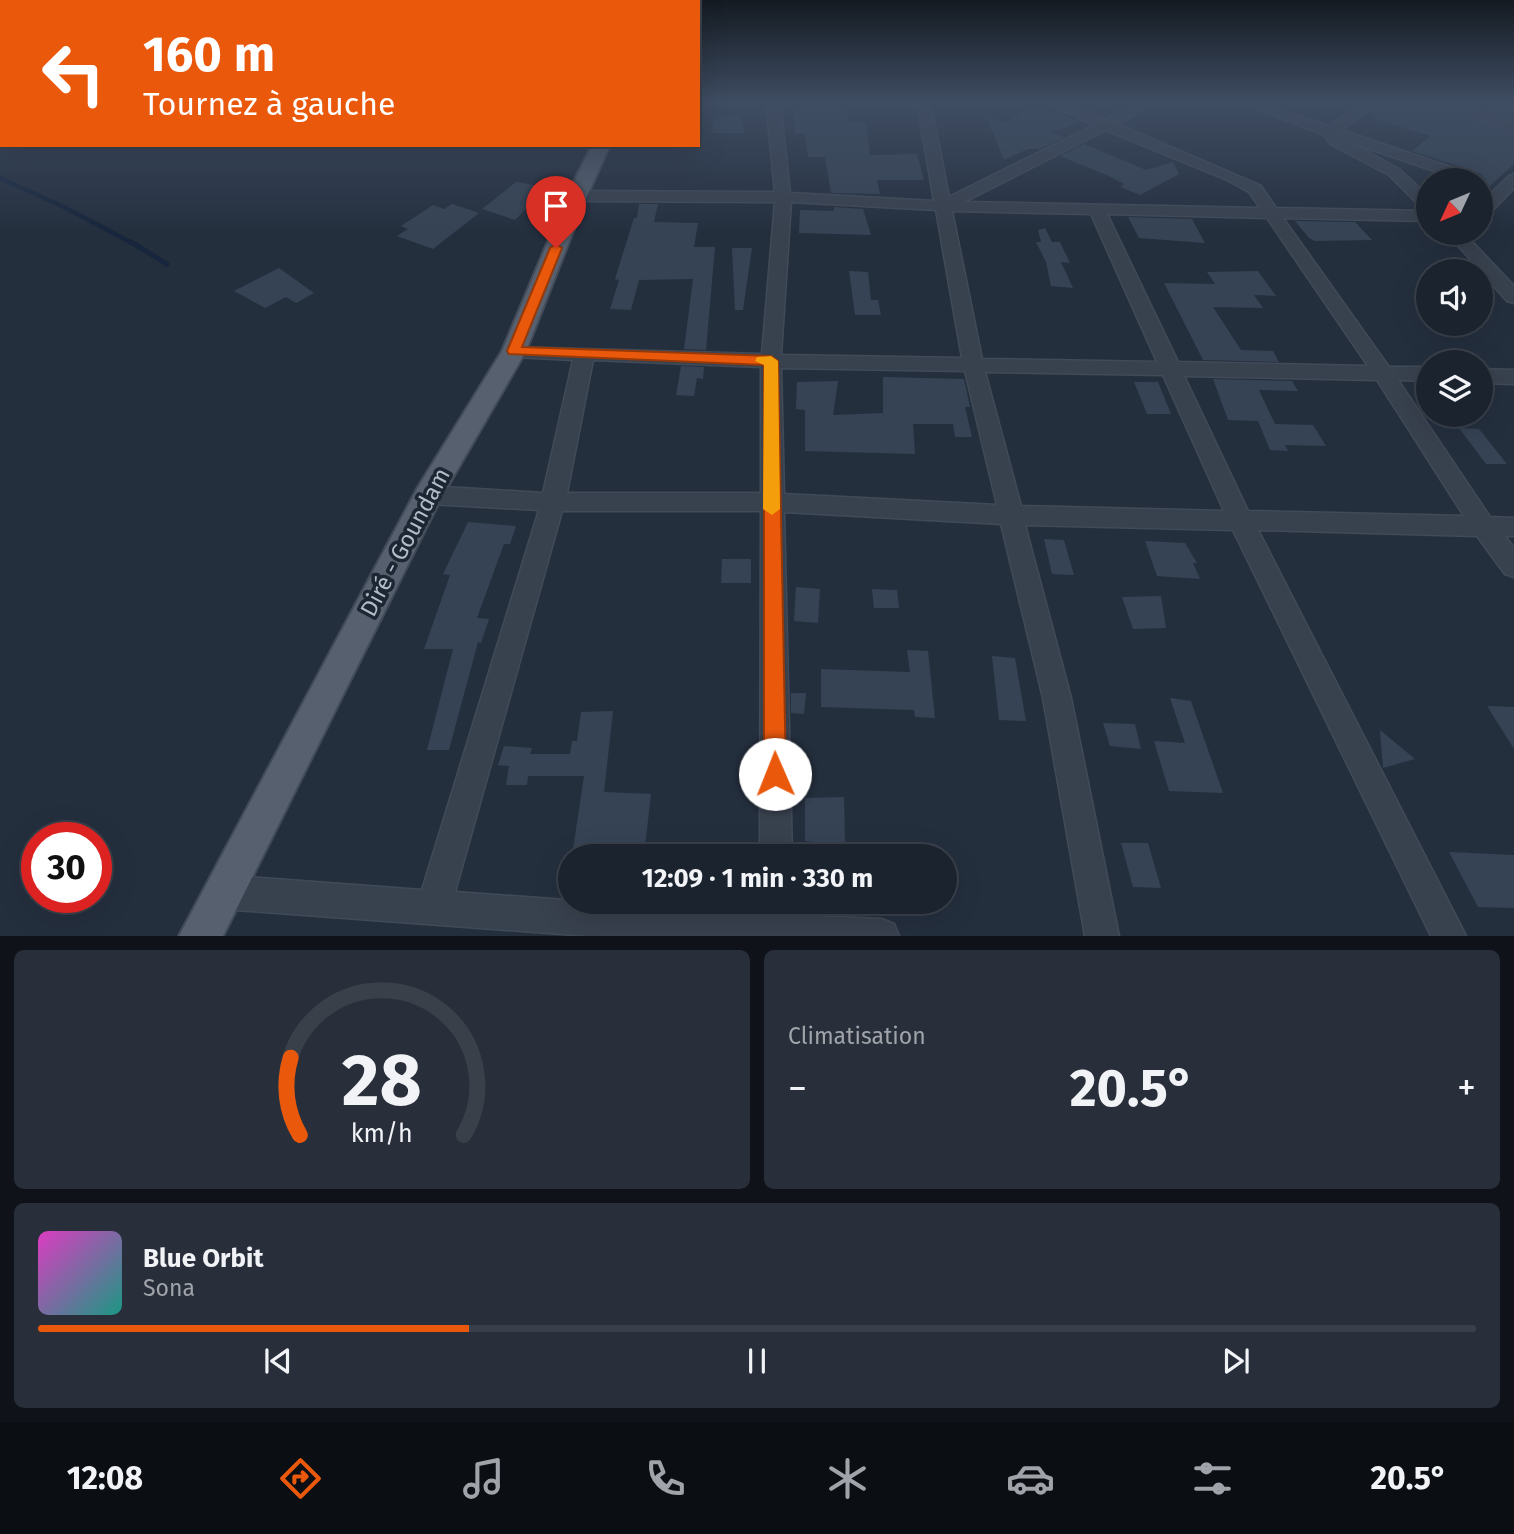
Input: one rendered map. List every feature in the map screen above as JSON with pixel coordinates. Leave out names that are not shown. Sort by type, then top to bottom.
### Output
[{"type":"main road","name":"Diré - Goundam","points":[[200,936],[428,495],[514,351],[577,196],[600,147]]},
{"type":"street","points":[[776,844],[771,361],[783,197],[778,145]]},
{"type":"street","points":[[933,145],[973,364],[1057,698],[1102,936]]},
{"type":"street","points":[[943,206],[1068,145]]},
{"type":"street","points":[[1154,145],[1247,184],[1273,213],[1383,373],[1483,526],[1514,567]]},
{"type":"street","points":[[1342,145],[1395,172],[1416,193]]},
{"type":"street","points":[[1368,145],[1438,168]]},
{"type":"street","points":[[1493,184],[1511,187]]},
{"type":"street","points":[[1493,202],[1511,187]]},
{"type":"street","points":[[577,196],[783,197],[943,206],[1416,216]]},
{"type":"street","points":[[1096,208],[1240,519],[1449,936]]},
{"type":"street","points":[[1466,245],[1514,297]]},
{"type":"street","points":[[514,351],[771,361],[1416,374]]},
{"type":"street","points":[[434,907],[553,502],[584,354]]},
{"type":"street","points":[[1493,376],[1514,377]]},
{"type":"street","points":[[428,495],[553,502],[772,502],[1012,515],[1514,527]]},
{"type":"street","points":[[222,892],[434,907],[777,923],[882,936]]},
{"type":"building","points":[[806,145],[869,145],[870,155],[917,154],[924,180],[877,180],[880,194],[831,193],[825,157],[808,157]]},
{"type":"building","points":[[998,145],[1049,145],[1040,149],[1028,149],[1004,160]]},
{"type":"building","points":[[1086,145],[1146,170],[1173,162],[1179,174],[1140,195],[1120,187],[1124,184],[1109,176],[1060,156]]},
{"type":"building","points":[[1420,145],[1514,145],[1514,164],[1493,183],[1493,168],[1465,168],[1412,151]]},
{"type":"building","points":[[516,182],[547,187],[515,220],[482,209]]},
{"type":"building","points":[[452,204],[479,213],[433,249],[397,236],[408,229],[401,226],[433,205],[444,209]]},
{"type":"building","points":[[639,204],[658,204],[654,222],[698,223],[694,247],[715,247],[706,350],[684,349],[693,279],[639,280],[631,310],[610,309],[619,280],[615,279],[634,218],[637,218]]},
{"type":"building","points":[[834,207],[863,209],[871,235],[799,233],[800,210],[834,211]]},
{"type":"building","points":[[1128,217],[1192,219],[1205,243],[1139,238]]},
{"type":"building","points":[[1295,221],[1355,222],[1372,240],[1315,241],[1309,238]]},
{"type":"building","points":[[1045,228],[1052,242],[1060,242],[1070,263],[1061,262],[1073,288],[1051,286],[1046,262],[1036,242],[1041,242],[1038,230]]},
{"type":"building","points":[[732,248],[752,248],[743,310],[735,310]]},
{"type":"building","points":[[279,268],[314,293],[296,303],[286,297],[265,308],[234,291]]},
{"type":"building","points":[[849,271],[868,272],[871,300],[878,300],[881,315],[855,315]]},
{"type":"building","points":[[1258,271],[1276,296],[1254,295],[1263,308],[1213,307],[1241,350],[1273,351],[1279,362],[1203,360],[1164,283],[1215,284],[1207,272]]},
{"type":"building","points":[[681,366],[704,367],[703,379],[697,378],[694,396],[676,395]]},
{"type":"building","points":[[883,377],[964,379],[970,407],[965,407],[972,437],[955,437],[953,424],[913,424],[915,454],[805,451],[805,410],[796,409],[797,382],[838,381],[833,415],[883,413]]},
{"type":"building","points":[[1213,379],[1292,381],[1298,391],[1259,390],[1275,424],[1313,425],[1326,446],[1285,445],[1288,451],[1270,450],[1258,421],[1228,420]]},
{"type":"building","points":[[1134,382],[1158,382],[1171,414],[1147,414]]},
{"type":"building","points":[[1459,428],[1479,429],[1507,464],[1486,464]]},
{"type":"building","points":[[468,522],[516,526],[510,544],[504,544],[477,618],[489,619],[481,643],[478,642],[449,750],[427,750],[453,649],[424,649],[450,575],[443,574]]},
{"type":"building","points":[[1044,539],[1064,540],[1074,575],[1052,574]]},
{"type":"building","points":[[1145,541],[1185,543],[1197,563],[1193,563],[1200,579],[1157,576]]},
{"type":"building","points":[[722,559],[751,559],[751,583],[721,583]]},
{"type":"building","points":[[796,587],[820,589],[818,623],[794,621]]},
{"type":"building","points":[[872,589],[897,590],[899,608],[874,608]]},
{"type":"building","points":[[1161,596],[1166,628],[1133,629],[1122,597]]},
{"type":"building","points":[[907,650],[928,651],[935,718],[915,717],[914,710],[821,707],[821,669],[910,672]]},
{"type":"building","points":[[992,656],[1015,658],[1026,721],[999,720]]},
{"type":"building","points":[[791,693],[806,693],[804,714],[791,713]]},
{"type":"building","points":[[1170,698],[1191,701],[1223,793],[1169,791],[1154,741],[1185,743]]},
{"type":"building","points":[[1487,706],[1514,707],[1514,749]]},
{"type":"building","points":[[613,711],[604,792],[651,794],[645,844],[574,844],[584,776],[528,776],[527,785],[506,785],[509,766],[498,765],[504,746],[532,748],[530,754],[570,754],[572,741],[577,741],[581,712]]},
{"type":"building","points":[[1103,723],[1135,724],[1141,749],[1110,746]]},
{"type":"building","points":[[1380,730],[1415,759],[1383,768]]},
{"type":"building","points":[[844,797],[845,843],[813,844],[805,841],[805,798]]},
{"type":"building","points":[[1121,843],[1148,843],[1161,888],[1133,887]]},
{"type":"building","points":[[1449,852],[1514,855],[1514,908],[1478,907]]},
{"type":"waterway","points":[[0,178],[64,207],[134,244]]},
{"type":"waterway","points":[[131,242],[167,264]]},
{"type":"slow traffic","points":[[762,361],[771,361],[772,509]]},
{"type":"route","points":[[556,248],[514,351],[771,361],[775,774]]}]
